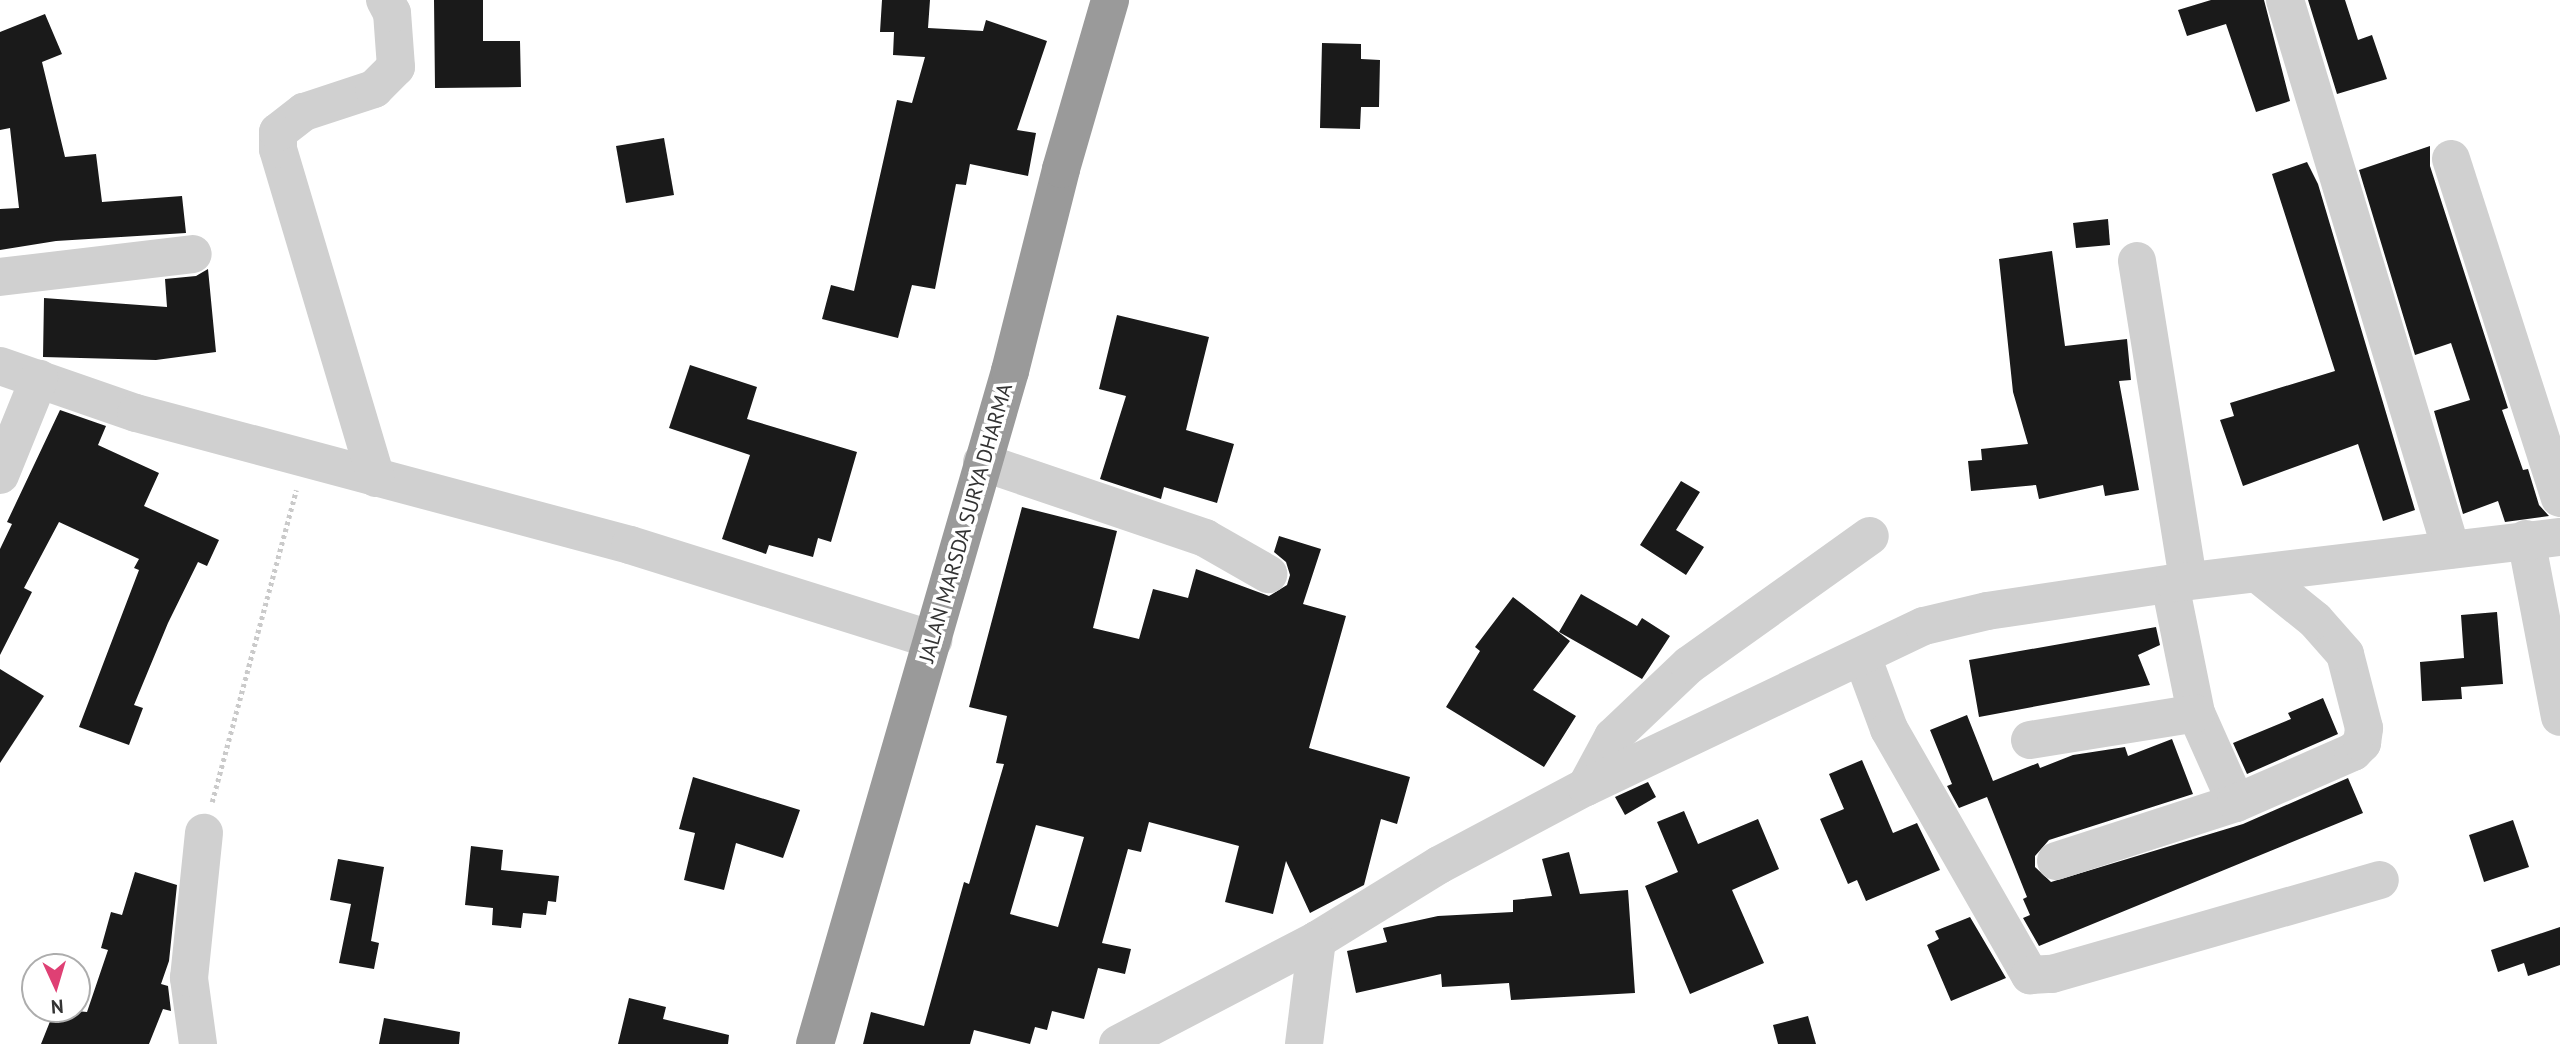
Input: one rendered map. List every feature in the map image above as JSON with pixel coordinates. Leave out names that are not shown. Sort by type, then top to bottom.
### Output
[{"type":"highway","name":"JALAN MARSDA SURYA DHARMA","points":[[814,1044],[933,640],[1110,0]]},
{"type":"street","points":[[376,478],[278,149],[278,132],[304,112],[374,89],[396,67],[392,13],[385,0]]},
{"type":"street","points":[[2286,0],[2451,549]]},
{"type":"street","points":[[2451,159],[2560,498]]},
{"type":"street","points":[[0,277],[193,254]]},
{"type":"street","points":[[2137,261],[2196,713],[2236,803]]},
{"type":"street","points":[[0,366],[136,413],[630,545],[933,640]]},
{"type":"street","points":[[2,464],[38,379]]},
{"type":"street","points":[[982,462],[1205,538],[1268,574]]},
{"type":"street","points":[[1586,787],[1613,737],[1689,665],[1870,536]]},
{"type":"street","points":[[1118,1044],[1317,940],[1439,865],[1586,787],[1924,626],[1987,611],[2179,583],[2543,538],[2560,717]]},
{"type":"street","points":[[2056,861],[2236,803],[2353,752],[2362,743],[2364,728],[2345,654],[2315,620],[2258,574]]},
{"type":"street","points":[[1862,656],[1889,729],[2030,975],[2052,974],[2380,880]]},
{"type":"street","points":[[2030,740],[2196,713]]},
{"type":"street","points":[[198,1044],[189,978],[204,833]]},
{"type":"street","points":[[1304,1044],[1317,940]]},
{"type":"path","points":[[204,833],[305,458]]},
{"type":"building","points":[[434,0],[483,0],[483,41],[520,41],[521,87],[435,88]]},
{"type":"building","points":[[882,0],[930,0],[928,28],[983,31],[986,20],[1047,41],[1017,130],[1036,133],[1028,176],[970,164],[966,185],[956,184],[935,289],[912,285],[898,338],[822,319],[831,285],[854,291],[897,100],[912,103],[925,57],[893,55],[894,32],[880,32]]},
{"type":"building","points":[[2211,0],[2264,0],[2290,101],[2256,112],[2226,24],[2187,36],[2178,10]]},
{"type":"building","points":[[2308,0],[2345,0],[2358,40],[2372,35],[2387,79],[2337,94]]},
{"type":"building","points":[[45,14],[62,54],[42,62],[65,157],[96,154],[102,202],[182,196],[186,233],[56,241],[0,250],[0,209],[19,208],[10,128],[0,130],[0,32]]},
{"type":"building","points":[[1322,43],[1361,44],[1361,59],[1380,60],[1379,107],[1361,107],[1360,129],[1320,128]]},
{"type":"building","points":[[664,138],[674,195],[626,203],[616,146]]},
{"type":"building","points":[[2430,146],[2430,166],[2508,408],[2502,410],[2523,470],[2528,469],[2539,505],[2549,516],[2505,522],[2498,501],[2463,514],[2434,411],[2470,400],[2451,343],[2415,355],[2359,170]]},
{"type":"building","points":[[2307,162],[2318,184],[2415,510],[2383,521],[2358,444],[2243,486],[2220,420],[2234,416],[2230,403],[2335,371],[2272,174]]},
{"type":"building","points":[[2108,219],[2110,245],[2076,248],[2073,223]]},
{"type":"building","points":[[2052,251],[2065,346],[2127,339],[2131,380],[2119,381],[2139,490],[2105,496],[2103,485],[2039,499],[2036,485],[1971,491],[1968,461],[1982,460],[1981,449],[2028,444],[2013,392],[1999,259]]},
{"type":"building","points":[[208,269],[216,352],[156,360],[43,357],[44,298],[167,307],[165,279],[196,276]]},
{"type":"building","points":[[1117,315],[1209,337],[1186,430],[1234,444],[1217,503],[1164,487],[1161,499],[1100,479],[1126,396],[1099,389]]},
{"type":"building","points":[[690,365],[757,387],[747,419],[857,452],[831,542],[818,538],[813,557],[769,545],[766,554],[722,539],[750,455],[669,428]]},
{"type":"building","points":[[60,410],[106,426],[98,445],[159,473],[144,506],[219,540],[207,566],[198,562],[168,623],[134,705],[143,708],[129,745],[79,727],[139,570],[134,568],[139,559],[59,522],[24,588],[32,592],[0,655],[0,549],[12,524],[7,522]]},
{"type":"building","points":[[1681,481],[1700,492],[1676,530],[1704,547],[1686,575],[1640,545]]},
{"type":"building","points":[[1022,507],[1117,531],[1093,628],[1139,639],[1153,589],[1188,598],[1196,569],[1269,596],[1287,585],[1290,575],[1286,562],[1274,552],[1279,536],[1321,549],[1303,604],[1346,616],[1309,748],[1410,777],[1397,824],[1381,819],[1364,885],[1310,913],[1286,861],[1273,914],[1225,902],[1239,846],[1149,822],[1141,852],[1128,849],[1102,943],[1131,949],[1125,974],[1098,968],[1084,1019],[1052,1011],[1047,1030],[1035,1027],[1030,1044],[974,1030],[970,1044],[863,1044],[871,1012],[924,1026],[964,882],[969,884],[1004,764],[996,763],[1007,716],[969,707]],"holes":[[[1036,825],[1084,837],[1058,927],[1010,914]]]},
{"type":"building","points":[[1581,594],[1637,626],[1642,618],[1670,636],[1642,679],[1559,632]]},
{"type":"building","points":[[1513,597],[1570,641],[1533,690],[1576,716],[1544,767],[1446,707],[1480,651],[1475,647]]},
{"type":"building","points":[[2497,612],[2503,684],[2461,687],[2462,699],[2422,701],[2420,662],[2464,658],[2461,615]]},
{"type":"building","points":[[2156,627],[2160,645],[2138,655],[2150,685],[1979,717],[1969,660]]},
{"type":"building","points":[[0,669],[44,696],[0,763]]},
{"type":"building","points":[[2323,698],[2338,734],[2247,774],[2233,743],[2291,719],[2288,713]]},
{"type":"building","points":[[1967,715],[1993,781],[2038,763],[2040,768],[2073,755],[2125,747],[2128,756],[2172,739],[2193,794],[2049,840],[2035,856],[2035,867],[2051,882],[2243,824],[2348,778],[2363,813],[2039,946],[2023,918],[2030,915],[2023,899],[2027,897],[1987,797],[1959,808],[1947,786],[1952,784],[1930,730]]},
{"type":"building","points":[[1862,760],[1893,833],[1917,823],[1940,870],[1866,901],[1857,880],[1848,884],[1820,819],[1844,809],[1829,774]]},
{"type":"building","points":[[693,777],[800,810],[783,858],[736,843],[724,890],[684,880],[695,833],[679,829]]},
{"type":"building","points":[[1648,782],[1656,797],[1625,815],[1615,797]]},
{"type":"building","points":[[1684,811],[1698,844],[1758,819],[1779,869],[1732,890],[1764,963],[1690,994],[1645,886],[1678,872],[1657,822]]},
{"type":"building","points":[[2513,820],[2529,867],[2484,882],[2469,835]]},
{"type":"building","points":[[471,846],[503,850],[501,870],[559,876],[556,902],[548,901],[546,915],[523,913],[521,928],[492,925],[493,908],[465,905]]},
{"type":"building","points":[[1569,852],[1580,894],[1628,890],[1635,993],[1511,1000],[1509,983],[1442,987],[1441,974],[1356,993],[1347,951],[1387,942],[1383,928],[1438,916],[1513,912],[1513,900],[1552,896],[1542,859]]},
{"type":"building","points":[[338,859],[384,867],[371,941],[379,943],[374,969],[339,963],[351,904],[330,900]]},
{"type":"building","points":[[135,872],[177,885],[169,961],[161,984],[168,986],[171,1011],[163,1009],[149,1044],[41,1044],[49,1023],[91,1023],[91,1000],[108,950],[101,948],[111,912],[122,915]]},
{"type":"building","points":[[1970,917],[2006,978],[1951,1001],[1927,945],[1939,939],[1935,931]]},
{"type":"building","points":[[2560,927],[2560,965],[2528,976],[2524,963],[2498,972],[2491,950]]},
{"type":"building","points":[[629,998],[666,1007],[663,1019],[729,1035],[728,1044],[618,1044]]},
{"type":"building","points":[[1808,1016],[1816,1044],[1778,1044],[1773,1025]]},
{"type":"building","points":[[384,1018],[460,1032],[459,1044],[379,1044]]}]
